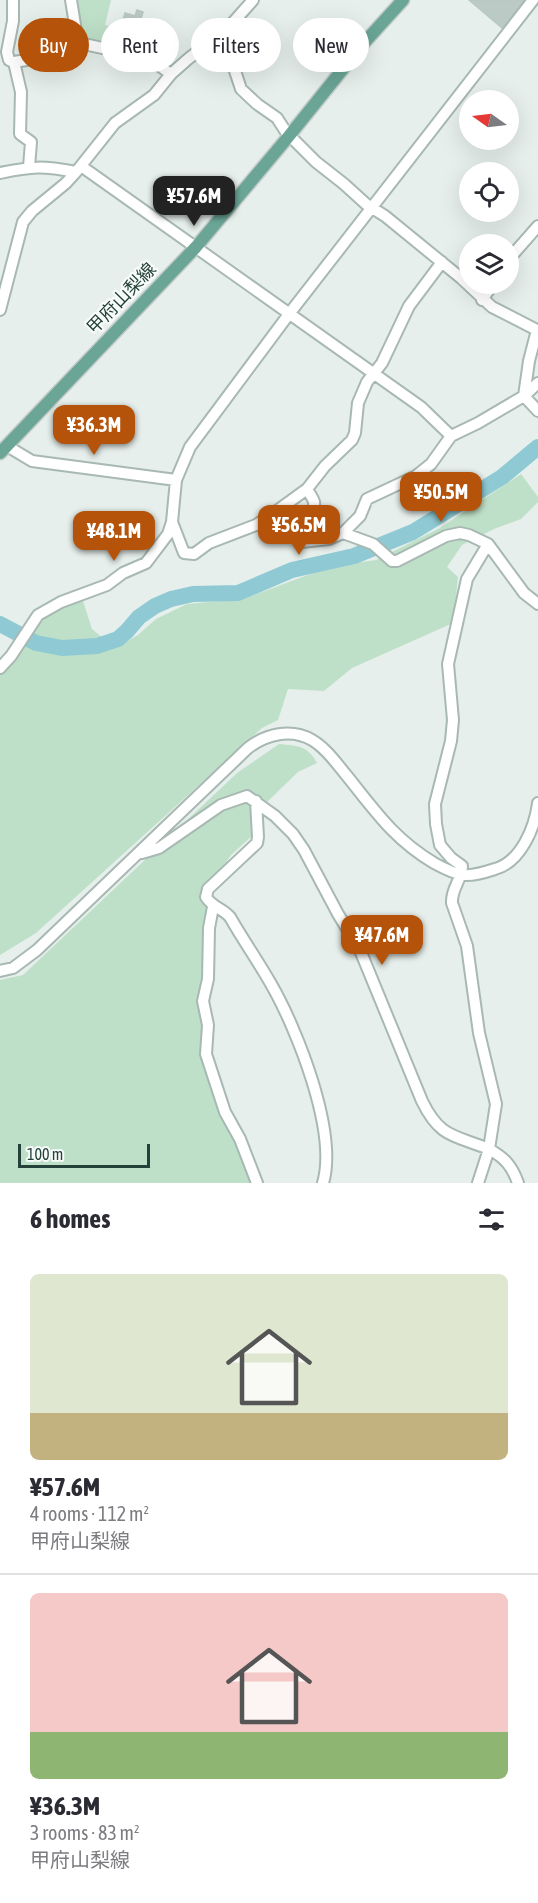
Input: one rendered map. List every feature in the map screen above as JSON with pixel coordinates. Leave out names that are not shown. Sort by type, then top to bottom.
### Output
[{"type":"main road","name":"甲府山梨線","points":[[3,450],[196,247],[290,136],[363,44],[404,0]]},
{"type":"street","points":[[13,0],[13,21],[7,52],[9,60],[18,61]]},
{"type":"street","points":[[71,0],[74,18]]},
{"type":"street","points":[[239,18],[253,0]]},
{"type":"street","points":[[0,668],[11,656],[38,615],[61,602],[107,585],[123,573],[146,563],[168,534],[172,522],[176,480],[190,447],[289,314],[533,0]]},
{"type":"street","points":[[89,45],[148,58],[171,74]]},
{"type":"street","points":[[0,310],[24,222],[32,211],[66,183],[114,123],[154,95],[171,74],[191,58]]},
{"type":"street","points":[[14,62],[21,92],[20,134],[31,142],[29,167]]},
{"type":"street","points":[[235,72],[241,89],[277,118],[290,136],[316,162],[442,262],[482,300],[500,312],[537,330],[529,361],[524,396]]},
{"type":"street","points":[[0,173],[29,167],[79,169],[196,247],[421,407],[451,436]]},
{"type":"street","points":[[519,248],[538,226]]},
{"type":"street","points":[[172,522],[184,553],[194,554],[209,543],[256,525],[307,489],[325,466],[352,440],[358,403],[367,382],[382,363],[409,306],[442,262]]},
{"type":"street","points":[[482,300],[486,294]]},
{"type":"street","points":[[307,489],[315,504],[303,526],[300,539],[302,542],[329,539],[343,532],[360,516],[367,499],[416,476],[430,464],[451,436],[524,396],[538,383]]},
{"type":"street","points":[[524,396],[538,411]]},
{"type":"street","points":[[3,450],[32,461],[176,480]]},
{"type":"street","points":[[343,532],[373,544],[392,561],[403,559],[452,534],[469,535],[488,544],[524,593],[538,604]]},
{"type":"street","points":[[478,1183],[489,1149],[496,1104],[478,1033],[467,946],[452,903],[456,884],[462,875],[462,866],[451,858],[440,845],[435,804],[451,741],[453,720],[448,664],[467,579],[488,544]]},
{"type":"street","points":[[0,971],[13,968],[31,956],[248,748],[262,738],[293,733],[312,740],[322,747],[399,838],[438,865],[462,875],[473,875],[499,868],[516,855],[530,836],[538,803]]},
{"type":"street","points":[[138,853],[159,848],[221,805],[247,796],[275,816],[299,841],[360,950],[430,1117],[444,1132],[489,1149],[508,1163],[513,1168],[518,1183]]},
{"type":"street","points":[[256,801],[257,843],[208,889],[206,897],[213,906],[230,917],[272,985],[297,1038],[321,1112],[327,1168],[323,1183]]},
{"type":"street","points":[[213,906],[208,979],[203,1001],[208,1025],[206,1053],[225,1112],[240,1139],[257,1183]]},
{"type":"green space","points":[[73,0],[111,0],[107,18],[101,18],[101,47],[89,45],[89,18],[75,18]]},
{"type":"green space","points":[[521,474],[538,497],[538,502],[521,519],[462,545],[447,567],[458,577],[453,623],[352,668],[324,691],[288,689],[278,720],[262,728],[36,933],[0,955],[0,674],[43,619],[68,604],[83,601],[92,629],[115,648],[138,635],[156,619],[187,604],[243,599],[332,566],[376,560],[440,528]]},
{"type":"green space","points":[[279,744],[297,746],[306,750],[317,763],[298,772],[265,804],[254,834],[231,855],[212,883],[206,1056],[252,1183],[0,1183],[0,980],[23,975],[237,773]]},
{"type":"building","points":[[469,0],[524,0],[502,28]]},
{"type":"building","points":[[137,10],[143,12],[141,18],[124,18],[125,13],[135,16]]},
{"type":"waterway","points":[[0,624],[36,643],[62,648],[97,646],[118,639],[139,617],[171,599],[193,594],[238,593],[292,570],[354,556],[413,532],[502,477],[538,447]]}]
